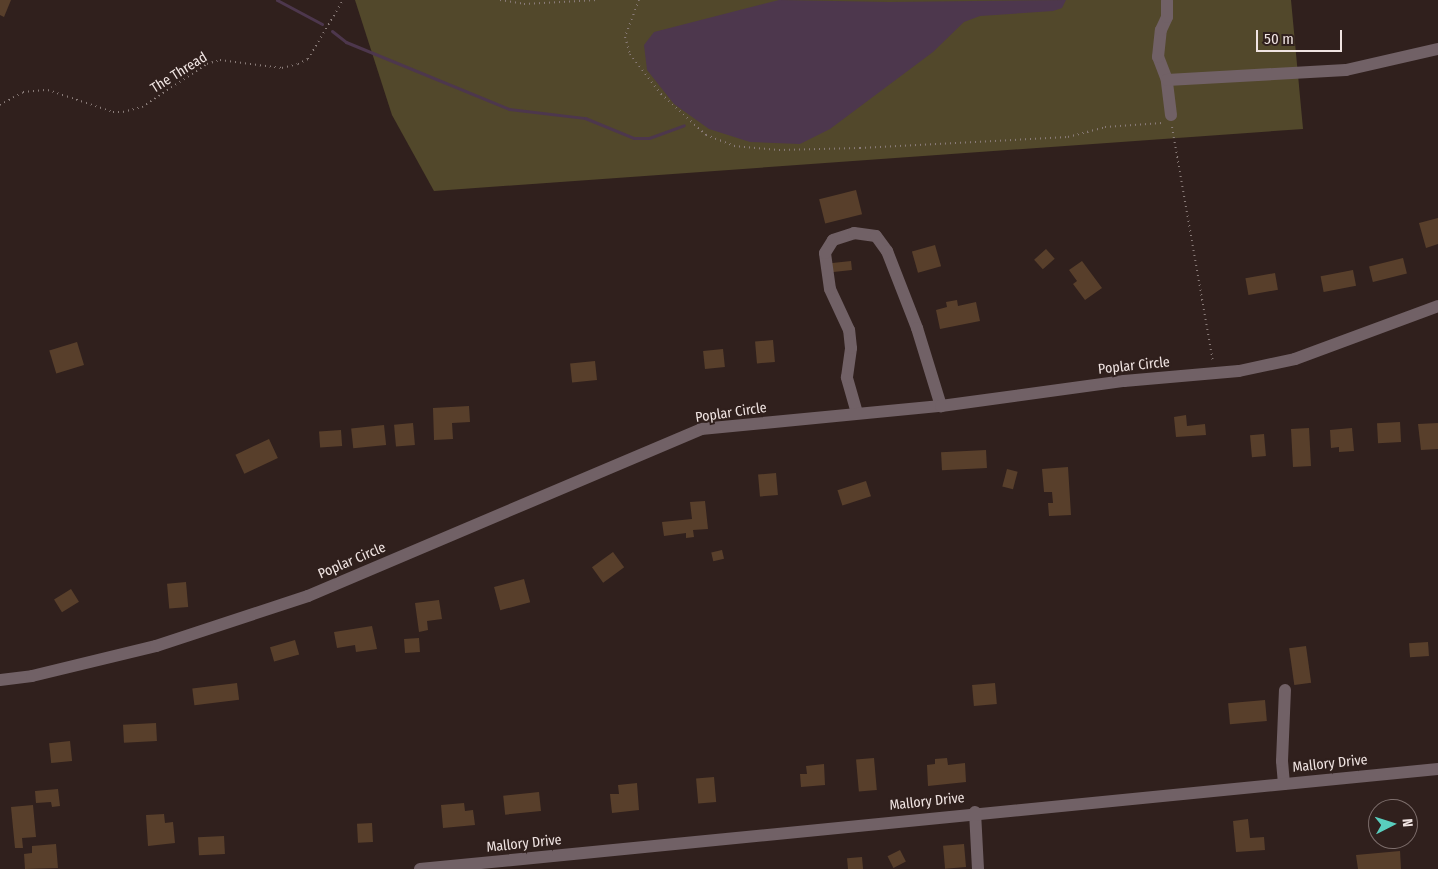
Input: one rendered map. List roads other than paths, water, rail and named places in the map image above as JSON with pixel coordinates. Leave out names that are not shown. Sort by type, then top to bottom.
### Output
[{"type":"street","points":[[1167,1],[1167,17],[1161,30],[1158,57],[1167,80],[1171,115]]},
{"type":"street","points":[[1167,80],[1346,70],[1438,49]]},
{"type":"street","points":[[857,413],[847,376],[851,348],[849,330],[830,289],[825,252],[833,240],[854,233],[876,236],[887,251],[917,328],[941,406]]},
{"type":"street","name":"Poplar Circle","points":[[0,680],[32,676],[156,646],[308,596],[701,429],[941,406],[1124,382],[1215,373],[1295,359],[1438,306]]},
{"type":"street","points":[[1284,784],[1285,690]]},
{"type":"street","name":"Mallory Drive","points":[[420,869],[975,812],[1438,769]]},
{"type":"street","points":[[975,812],[978,869]]},
{"type":"waterway","points":[[277,0],[322,24]]},
{"type":"waterway","points":[[332,31],[346,42],[509,109],[585,118],[634,138],[649,138],[684,125]]}]
